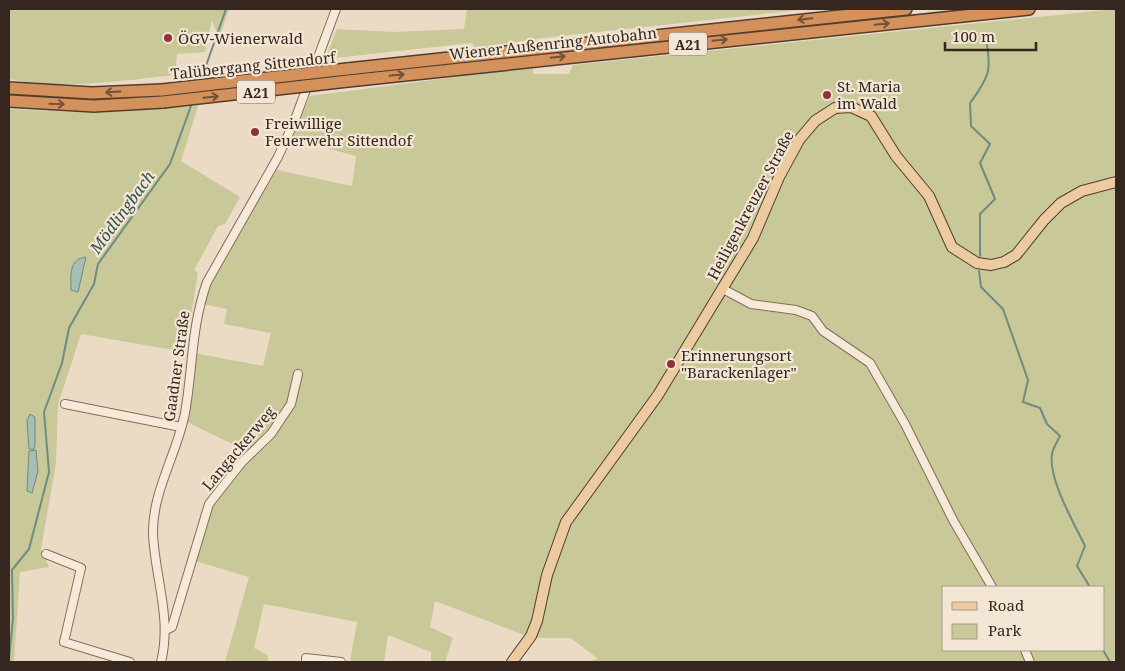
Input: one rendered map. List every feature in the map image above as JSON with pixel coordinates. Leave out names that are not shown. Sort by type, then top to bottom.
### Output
[{"type":"highway","name":"Wiener Außenring Autobahn","points":[[348,75],[538,46],[906,9]]},
{"type":"highway","name":"Wiener Außenring Autobahn","points":[[348,75],[1029,9]]},
{"type":"highway","name":"Talübergang Sittendorf","points":[[9,88],[92,93],[162,90],[348,75]]},
{"type":"highway","name":"Talübergang Sittendorf","points":[[9,101],[94,106],[163,102],[348,75]]},
{"type":"main road","name":"Heiligenkreuzer Straße","points":[[512,662],[531,636],[537,620],[547,575],[566,522],[658,395],[753,238],[779,177],[799,140],[815,121],[835,108],[851,107],[871,116],[896,156],[929,196],[952,247],[977,263],[991,265],[1004,262],[1016,255],[1044,220],[1061,203],[1082,191],[1116,182]]},
{"type":"street","name":"Gaadner Straße","points":[[161,662],[169,628],[153,535],[155,507],[181,427],[186,401],[194,330],[207,282],[278,157],[294,122],[336,9]]},
{"type":"street","points":[[722,289],[751,304],[796,310],[812,316],[823,331],[870,363],[905,424],[953,520],[991,586]]},
{"type":"street","name":"Langackerweg","points":[[169,628],[209,504],[242,462],[272,434],[292,404],[298,374]]},
{"type":"street","points":[[64,404],[181,427]]},
{"type":"street","points":[[46,554],[81,568],[64,642],[130,662]]},
{"type":"street","points":[[306,662],[306,658],[341,662]]},
{"type":"green space","points":[[9,9],[229,9],[219,38],[212,20],[205,52],[177,54],[175,75],[113,82],[50,84],[9,79]]},
{"type":"green space","points":[[467,9],[809,9],[543,38],[474,48],[472,43],[325,59],[337,29],[392,32],[464,29]]},
{"type":"green space","points":[[1116,9],[1116,662],[587,662],[598,659],[571,638],[532,638],[435,601],[430,627],[453,638],[445,662],[431,662],[431,652],[388,635],[384,662],[350,662],[357,622],[264,604],[254,648],[268,655],[268,662],[225,662],[249,577],[195,561],[210,506],[253,454],[187,422],[194,353],[263,366],[271,333],[224,324],[227,309],[203,304],[212,281],[277,170],[352,186],[356,156],[292,139],[310,96],[533,67],[533,74],[569,74],[573,65]]},
{"type":"green space","points":[[198,106],[181,161],[240,197],[225,224],[218,226],[194,270],[198,273],[185,352],[81,334],[58,404],[56,463],[41,549],[49,567],[20,572],[14,662],[9,662],[9,109],[97,113]]},
{"type":"shaded area","points":[[86,257],[78,292],[71,290],[73,265],[80,258]]},
{"type":"shaded area","points":[[30,414],[35,417],[34,449],[29,449],[27,421]]},
{"type":"shaded area","points":[[36,450],[38,471],[32,493],[27,491],[29,451]]},
{"type":"waterway","name":"Mödlingbach","points":[[201,80],[226,9]]},
{"type":"waterway","points":[[980,256],[980,214],[995,199],[980,163],[990,144],[971,126],[970,103],[986,78],[988,71],[989,55],[985,34]]},
{"type":"waterway","name":"Mödlingbach","points":[[9,659],[13,619],[12,570],[29,549],[49,472],[44,412],[62,363],[69,328],[94,284],[98,264],[170,164],[192,103]]},
{"type":"waterway","points":[[979,271],[981,287],[1003,309],[1028,380],[1023,402],[1040,408],[1047,424],[1060,436],[1052,454],[1054,476],[1063,501],[1085,546],[1077,566],[1089,586]]},
{"type":"waterway","points":[[1104,651],[1110,662]]},
{"type":"place","name":"ÖGV-Wienerwald","points":[[168,38]]},
{"type":"place","name":"St. Maria im Wald","points":[[827,95]]},
{"type":"place","name":"Freiwillige Feuerwehr Sittendof","points":[[255,132]]},
{"type":"place","name":"Erinnerungsort \"Barackenlager\"","points":[[671,364]]}]
